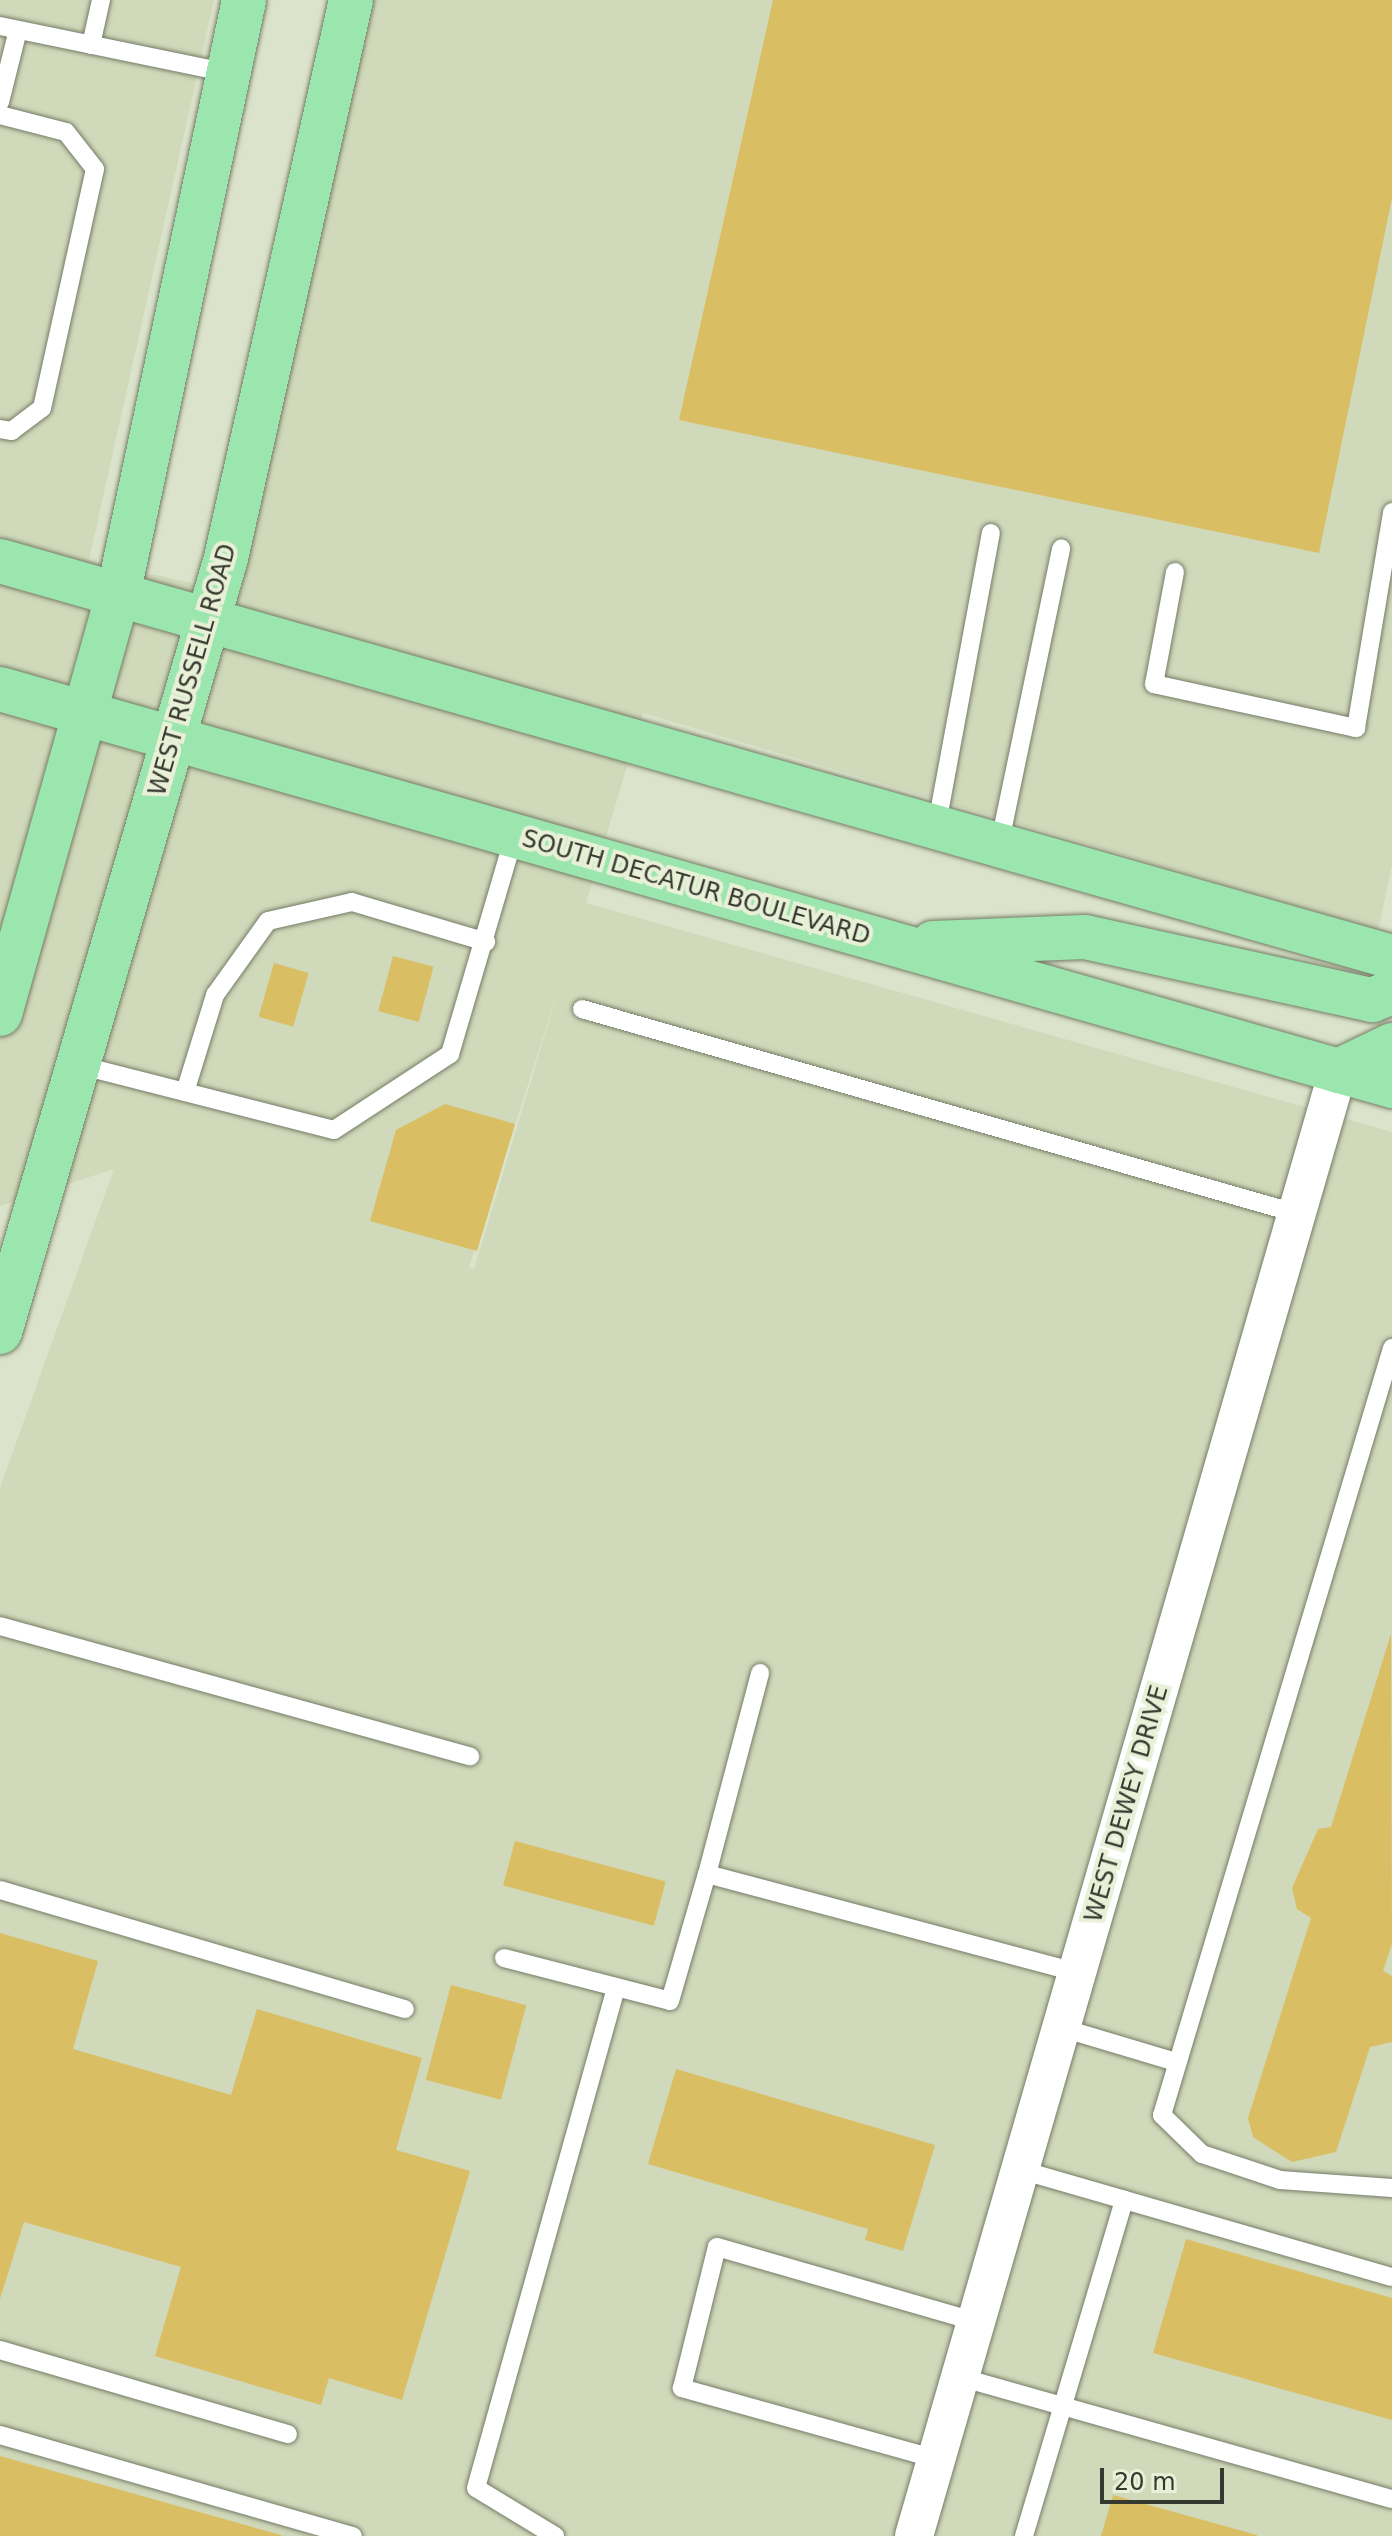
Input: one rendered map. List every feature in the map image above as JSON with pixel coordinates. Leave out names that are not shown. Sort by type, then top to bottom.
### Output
[{"type":"main road","points":[[0,1014],[88,715],[118,595],[244,0]]},
{"type":"main road","name":"WEST RUSSELL ROAD","points":[[0,1332],[207,620],[351,0]]},
{"type":"main road","points":[[0,561],[1392,957]]},
{"type":"main road","name":"SOUTH DECATUR BOULEVARD","points":[[0,689],[175,736],[1392,1086]]},
{"type":"main road","points":[[895,945],[1085,937],[1372,1000],[1392,992]]},
{"type":"main road","points":[[1338,1071],[1392,1045]]},
{"type":"street","name":"WEST DEWEY DRIVE","points":[[914,2536],[1338,1071]]},
{"type":"lane","points":[[91,45],[101,0]]},
{"type":"lane","points":[[0,102],[9,28],[228,73]]},
{"type":"lane","points":[[0,115],[66,132],[95,169],[42,408],[12,431],[0,429]]},
{"type":"lane","points":[[1175,572],[1154,684],[1356,728],[1392,512]]},
{"type":"lane","points":[[936,829],[991,533]]},
{"type":"lane","points":[[999,847],[1061,548]]},
{"type":"lane","points":[[79,1065],[334,1130],[450,1054],[486,942],[514,835]]},
{"type":"lane","points":[[185,1092],[215,995],[268,921],[352,902],[486,942]]},
{"type":"lane","points":[[582,1009],[1299,1214]]},
{"type":"lane","points":[[1392,1348],[1162,2115],[1202,2154],[1280,2180],[1392,2188]]},
{"type":"lane","points":[[0,1626],[470,1756]]},
{"type":"lane","points":[[504,1958],[670,2001],[760,1673]]},
{"type":"lane","points":[[707,1874],[1078,1973]]},
{"type":"lane","points":[[0,1890],[405,2009]]},
{"type":"lane","points":[[555,2536],[476,2488],[616,1988]]},
{"type":"lane","points":[[1062,2028],[1176,2062]]},
{"type":"lane","points":[[1021,2170],[1392,2277]]},
{"type":"lane","points":[[1024,2536],[1124,2200]]},
{"type":"lane","points":[[936,2459],[682,2388],[717,2247],[976,2322]]},
{"type":"lane","points":[[0,2350],[288,2434]]},
{"type":"lane","points":[[960,2377],[1392,2499]]},
{"type":"lane","points":[[0,2435],[353,2536]]},
{"type":"shaded area","points":[[0,0],[214,0],[89,560],[240,594],[368,0],[1392,0],[1392,865],[1378,930],[643,713],[586,903],[1392,1132],[1392,2536],[0,2536],[0,1488],[114,1169],[0,1206]],"holes":[[[561,982],[474,1269],[469,1267]]]},
{"type":"building","points":[[773,0],[1392,0],[1392,198],[1319,553],[679,420]]},
{"type":"building","points":[[393,956],[434,967],[419,1022],[378,1011]]},
{"type":"building","points":[[274,963],[309,973],[293,1027],[259,1017]]},
{"type":"building","points":[[445,1104],[515,1124],[477,1251],[370,1221],[396,1130]]},
{"type":"building","points":[[1391,1634],[1392,1944],[1383,1971],[1392,1976],[1392,2042],[1370,2047],[1336,2152],[1292,2162],[1253,2137],[1248,2118],[1311,1918],[1297,1909],[1292,1888],[1318,1829],[1331,1827]]},
{"type":"building","points":[[515,1841],[666,1881],[654,1926],[503,1885]]},
{"type":"building","points":[[0,1933],[98,1961],[73,2049],[231,2095],[257,2009],[422,2058],[396,2150],[470,2171],[402,2400],[329,2378],[321,2405],[155,2356],[181,2267],[24,2222],[0,2299]]},
{"type":"building","points":[[451,1985],[526,2005],[501,2100],[426,2080]]},
{"type":"building","points":[[676,2069],[935,2145],[903,2251],[865,2240],[868,2229],[648,2164]]},
{"type":"building","points":[[1186,2239],[1392,2298],[1392,2420],[1153,2353]]},
{"type":"building","points":[[0,2456],[281,2535],[281,2536],[0,2536]]},
{"type":"building","points":[[1113,2495],[1257,2535],[1257,2536],[1101,2536]]}]
